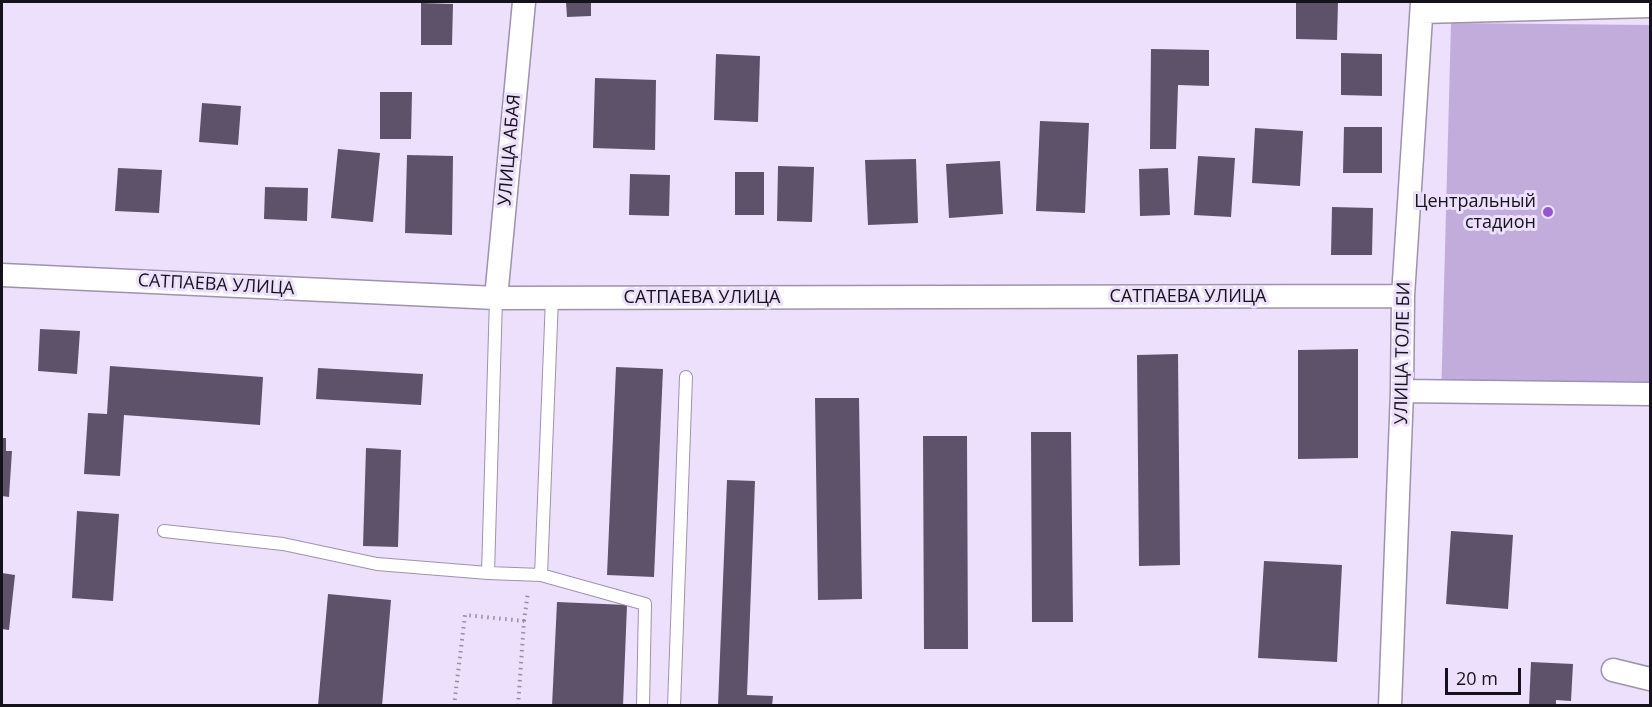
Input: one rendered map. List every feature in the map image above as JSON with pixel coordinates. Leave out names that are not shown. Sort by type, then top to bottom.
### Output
[{"type":"street","name":"УЛИЦА АБАЯ","points":[[496,298],[524,2]]},
{"type":"street","points":[[1422,7],[1650,6]]},
{"type":"street","name":"УЛИЦА ТОЛЕ БИ","points":[[1390,705],[1402,391],[1403,296],[1422,7]]},
{"type":"street","name":"САТПАЕВА УЛИЦА","points":[[2,275],[496,298],[1403,296]]},
{"type":"street","points":[[1402,391],[1650,394]]},
{"type":"street","points":[[1613,670],[1650,679]]},
{"type":"lane","points":[[489,573],[496,298]]},
{"type":"lane","points":[[535,575],[552,298]]},
{"type":"lane","points":[[674,705],[686,377]]},
{"type":"lane","points":[[164,531],[284,544],[377,564],[535,575],[645,604],[643,705]]},
{"type":"path","points":[[518,705],[525,621],[535,575]]},
{"type":"path","points":[[454,705],[465,615],[525,621]]},
{"type":"path","points":[[487,700],[487,705]]},
{"type":"shaded area","name":"Центральный стадион","points":[[1451,23],[1650,25],[1650,405],[1441,399]]},
{"type":"building","points":[[566,2],[591,2],[591,16],[567,17]]},
{"type":"building","points":[[1296,2],[1338,2],[1337,40],[1296,39]]},
{"type":"building","points":[[421,3],[453,4],[452,45],[421,45]]},
{"type":"building","points":[[1151,49],[1209,50],[1209,86],[1178,85],[1176,149],[1150,149]]},
{"type":"building","points":[[1341,53],[1382,54],[1382,96],[1341,95]]},
{"type":"building","points":[[716,54],[760,56],[758,122],[714,120]]},
{"type":"building","points":[[595,78],[656,80],[655,150],[593,148]]},
{"type":"building","points":[[380,92],[412,92],[411,139],[380,139]]},
{"type":"building","points":[[202,103],[241,106],[238,145],[199,142]]},
{"type":"building","points":[[1040,121],[1089,123],[1085,213],[1036,211]]},
{"type":"building","points":[[1344,127],[1382,127],[1382,173],[1343,173]]},
{"type":"building","points":[[1255,128],[1303,131],[1300,186],[1252,183]]},
{"type":"building","points":[[338,149],[380,153],[373,222],[331,218]]},
{"type":"building","points":[[407,155],[453,156],[452,235],[405,233]]},
{"type":"building","points":[[1198,156],[1235,158],[1231,217],[1194,215]]},
{"type":"building","points":[[916,159],[918,223],[868,225],[865,160]]},
{"type":"building","points":[[1000,161],[1003,214],[949,218],[946,164]]},
{"type":"building","points":[[778,166],[814,167],[812,222],[777,221]]},
{"type":"building","points":[[118,168],[162,170],[159,213],[115,211]]},
{"type":"building","points":[[1168,168],[1170,215],[1140,216],[1139,169]]},
{"type":"building","points":[[735,172],[764,172],[764,215],[735,215]]},
{"type":"building","points":[[630,174],[670,175],[669,216],[629,215]]},
{"type":"building","points":[[265,187],[308,188],[307,221],[264,219]]},
{"type":"building","points":[[1332,207],[1373,208],[1372,255],[1331,255]]},
{"type":"building","points":[[40,329],[80,331],[77,374],[38,371]]},
{"type":"building","points":[[1358,349],[1358,458],[1298,459],[1298,350]]},
{"type":"building","points":[[1178,354],[1180,565],[1139,566],[1137,355]]},
{"type":"building","points":[[110,366],[263,377],[260,425],[124,415],[120,476],[84,474],[88,413],[107,414]]},
{"type":"building","points":[[616,367],[663,369],[654,577],[607,575]]},
{"type":"building","points":[[318,368],[423,374],[421,405],[316,399]]},
{"type":"building","points":[[815,398],[859,398],[862,599],[818,600]]},
{"type":"building","points":[[1031,432],[1071,432],[1073,622],[1032,622]]},
{"type":"building","points":[[923,436],[967,436],[968,649],[924,649]]},
{"type":"building","points":[[2,438],[6,438],[6,451],[12,451],[9,497],[2,496]]},
{"type":"building","points":[[366,448],[401,450],[398,547],[363,546]]},
{"type":"building","points":[[727,480],[755,481],[747,695],[773,696],[772,706],[718,706]]},
{"type":"building","points":[[77,511],[119,514],[113,601],[72,598]]},
{"type":"building","points":[[1451,531],[1513,535],[1508,609],[1446,604]]},
{"type":"building","points":[[1264,561],[1342,565],[1337,662],[1258,658]]},
{"type":"building","points":[[2,573],[15,575],[9,630],[2,629]]},
{"type":"building","points":[[328,594],[391,600],[382,706],[318,706]]},
{"type":"building","points":[[557,602],[627,605],[623,706],[552,706]]},
{"type":"building","points":[[1531,662],[1573,664],[1571,701],[1556,700],[1556,706],[1529,706]]},
{"type":"place","name":"Центральный стадион","points":[[1548,212]]}]
